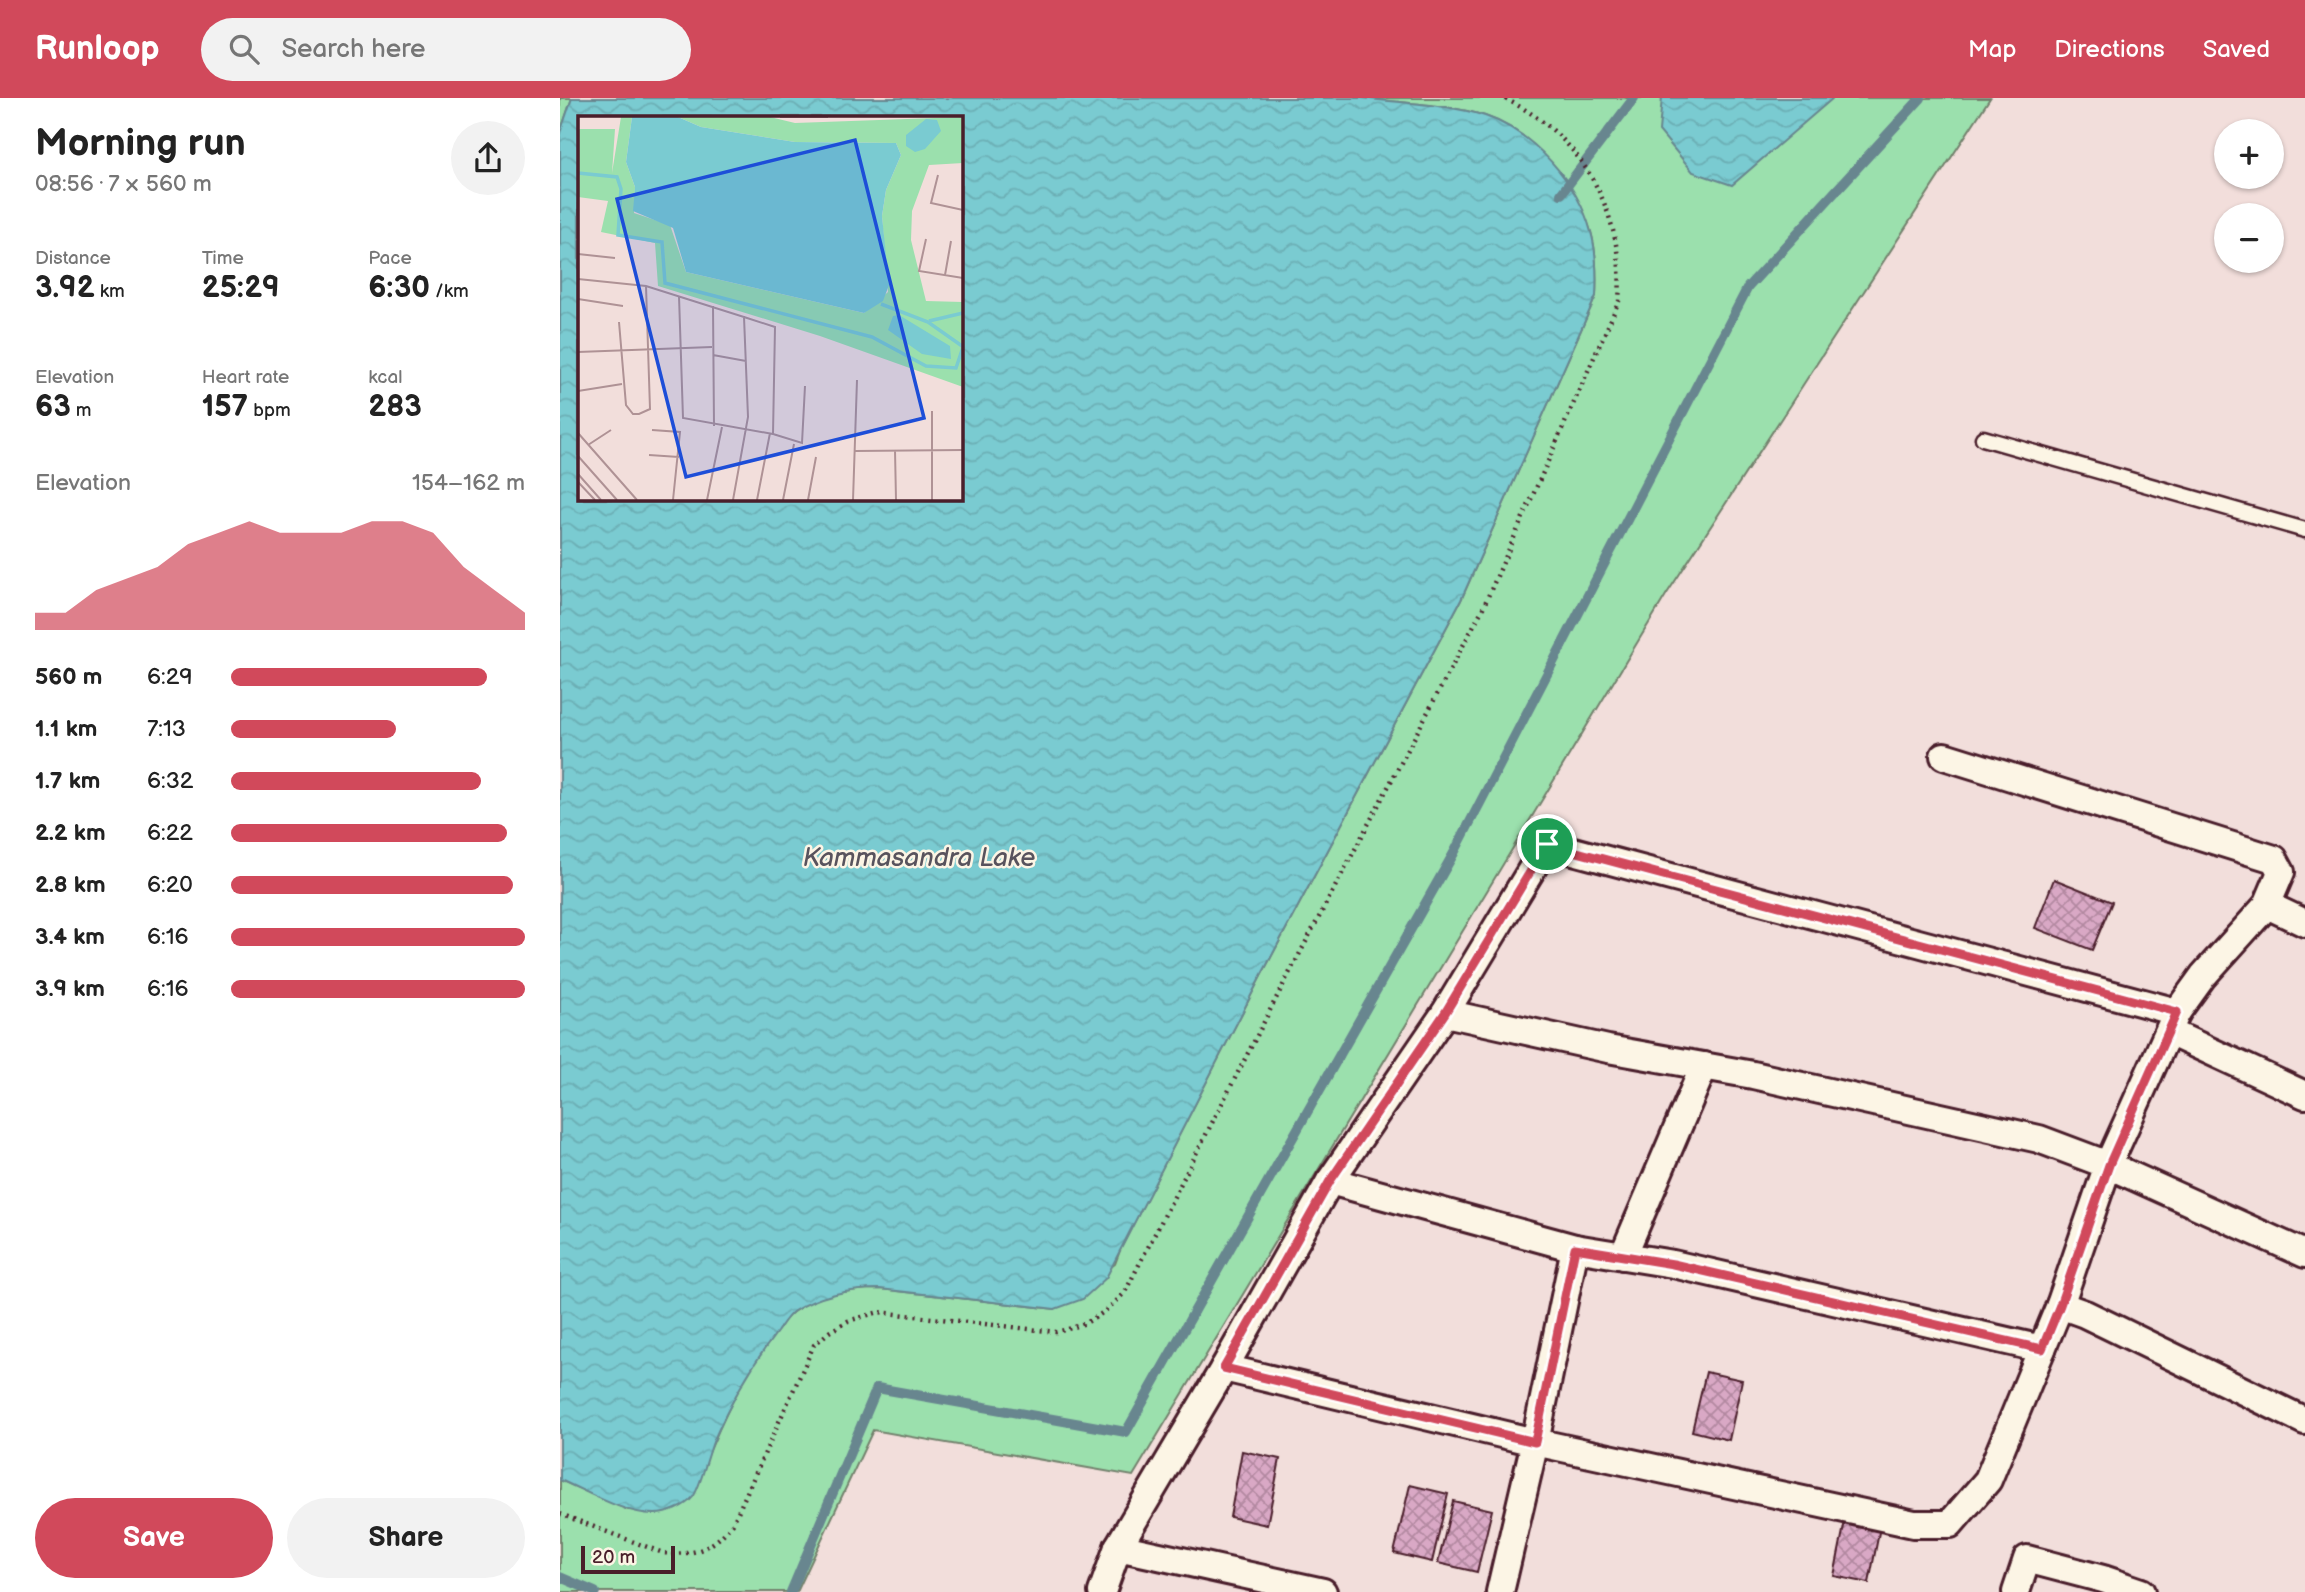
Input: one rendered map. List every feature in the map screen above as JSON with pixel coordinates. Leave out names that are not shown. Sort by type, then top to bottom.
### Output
[{"type":"street","points":[[1224,1368],[1535,1442],[1914,1524],[1950,1524],[1988,1480],[2060,1305],[2109,1165],[2173,1022],[2203,976],[2267,905],[2281,873],[2274,859],[1944,756]]},
{"type":"street","points":[[1102,1592],[1118,1547],[1330,1181],[1445,1013],[1547,844],[2173,1022],[2305,1095]]},
{"type":"street","points":[[2267,905],[2305,923]]},
{"type":"street","points":[[1445,1013],[2039,1139],[2109,1165],[2305,1254]]},
{"type":"street","points":[[1623,1256],[1704,1066]]},
{"type":"street","points":[[1330,1181],[1575,1248],[1673,1264],[2042,1349]]},
{"type":"street","points":[[1500,1592],[1535,1442],[1575,1248]]},
{"type":"street","points":[[2060,1305],[2085,1314],[2305,1421]]},
{"type":"street","points":[[1118,1547],[1323,1592]]},
{"type":"street","points":[[2016,1592],[2027,1559],[2141,1592]]},
{"type":"lane","points":[[1983,438],[2305,530]]},
{"type":"path","points":[[560,1514],[663,1553],[694,1553],[718,1541],[733,1523],[814,1345],[848,1321],[879,1312],[1056,1332],[1094,1320],[1125,1293],[1282,987],[1482,610],[1619,301],[1621,274],[1618,249],[1604,201],[1594,183],[1557,135],[1539,118],[1503,98]]},
{"type":"green space","points":[[560,98],[572,98],[560,133]]},
{"type":"green space","points":[[1362,98],[1990,98],[1666,595],[1133,1476],[873,1430],[797,1592],[560,1592],[560,1480],[628,1510],[693,1496],[708,1454],[747,1374],[784,1320],[802,1306],[834,1294],[880,1289],[1055,1309],[1115,1264],[1261,976],[1461,600],[1596,296],[1594,248],[1584,214],[1564,178],[1536,147],[1503,124],[1471,112],[1441,106]]},
{"type":"water","name":"Kammasandra Lake","points":[[572,98],[1362,98],[1441,106],[1471,112],[1503,124],[1520,134],[1551,162],[1564,178],[1585,214],[1593,240],[1596,296],[1461,600],[1261,976],[1106,1278],[1083,1299],[1055,1309],[880,1289],[836,1294],[814,1301],[794,1311],[787,1318],[758,1358],[713,1442],[696,1493],[690,1501],[660,1514],[644,1513],[619,1507],[560,1480],[560,133]]},
{"type":"water","points":[[1662,98],[1833,98],[1732,185],[1693,172],[1659,131]]},
{"type":"building","points":[[2054,879],[2112,902],[2092,950],[2035,928]]},
{"type":"building","points":[[1706,1372],[1742,1380],[1729,1440],[1692,1431]]},
{"type":"building","points":[[1242,1451],[1280,1459],[1267,1525],[1230,1517]]},
{"type":"building","points":[[1410,1485],[1448,1494],[1432,1562],[1394,1553]]},
{"type":"building","points":[[1453,1501],[1492,1510],[1477,1572],[1438,1563]]},
{"type":"building","points":[[1846,1516],[1881,1522],[1869,1583],[1834,1576]]},
{"type":"waterway","points":[[1561,194],[1634,98]]},
{"type":"waterway","points":[[791,1592],[877,1388],[1126,1432],[1454,853],[1748,287],[1921,98]]},
{"type":"waterway","points":[[560,1577],[595,1592]]},
{"type":"route","points":[[1547,844],[2177,1012],[2109,1165],[2042,1349],[1673,1264],[1575,1248],[1535,1442],[1224,1368],[1330,1181],[1445,1013],[1547,844]]}]
